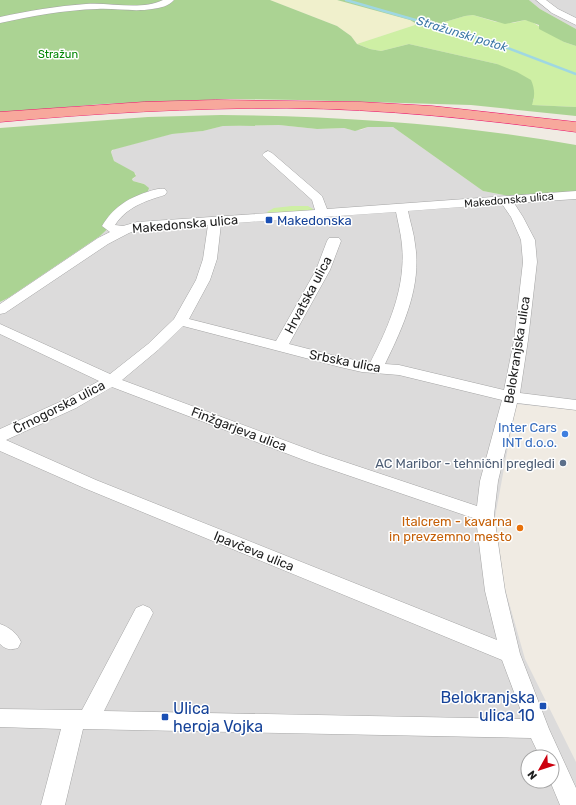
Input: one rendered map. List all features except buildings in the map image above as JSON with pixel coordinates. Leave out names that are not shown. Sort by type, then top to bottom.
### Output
[{"type":"highway","points":[[0,117],[103,108],[176,104],[303,104],[541,122],[576,127]]},
{"type":"highway","points":[[373,110],[400,106],[576,120]]},
{"type":"highway","points":[[0,124],[102,116],[229,110],[373,110],[576,132]]},
{"type":"highway","points":[[373,110],[576,140]]},
{"type":"street","points":[[0,20],[49,11],[97,6],[158,5],[170,0]]},
{"type":"street","points":[[540,0],[576,22]]},
{"type":"street","points":[[268,155],[318,199],[322,213]]},
{"type":"street","points":[[124,230],[112,229],[108,226],[121,209],[134,201],[161,192]]},
{"type":"street","name":"Makedonska ulica","points":[[0,310],[103,241],[124,230],[137,226],[215,222],[576,195]]},
{"type":"street","name":"Belokranjska ulica","points":[[505,200],[515,212],[525,234],[530,257],[521,340],[511,397],[490,482],[485,515],[495,591],[510,654],[538,729],[547,749]]},
{"type":"street","points":[[376,367],[394,331],[406,294],[410,245],[401,208]]},
{"type":"street","name":"Črnogorska ulica","points":[[0,436],[70,404],[111,381],[153,347],[180,321],[203,280],[210,260],[215,222]]},
{"type":"street","name":"Hrvatska ulica","points":[[280,347],[323,270],[334,241]]},
{"type":"street","name":"Srbska ulica","points":[[180,321],[362,367],[399,370],[511,397],[576,405]]},
{"type":"street","name":"Finžgarjeva ulica","points":[[0,328],[111,381],[314,458],[485,515]]},
{"type":"street","name":"Ipavčeva ulica","points":[[0,444],[90,484],[510,654]]},
{"type":"street","points":[[53,805],[81,720],[143,613]]},
{"type":"street","points":[[0,718],[538,729]]},
{"type":"street","points":[[560,778],[572,805]]},
{"type":"shaded area","points":[[529,0],[576,0],[576,29],[540,9]]},
{"type":"shaded area","points":[[279,125],[317,129],[344,128],[351,130],[361,130],[368,127],[393,127],[483,191],[509,196],[576,192],[576,410],[516,404],[495,517],[504,585],[525,659],[576,762],[576,805],[0,805],[0,302],[100,236],[115,222],[145,184],[133,181],[132,180],[136,174],[114,161],[111,152],[114,149],[171,134],[203,131],[223,126]]},
{"type":"green space","name":"Stražun","points":[[0,0],[270,0],[337,26],[351,36],[357,44],[370,49],[381,51],[409,44],[497,64],[517,72],[531,80],[534,92],[532,105],[576,107],[576,116],[471,105],[230,99],[102,104],[0,113]]},
{"type":"green space","points":[[270,0],[337,0],[410,20],[415,23],[415,25],[357,44],[351,36],[337,26]]},
{"type":"green space","points":[[337,0],[529,0],[540,9],[576,29],[576,46],[564,42],[539,29],[539,25],[525,20],[505,24],[473,15],[438,24],[415,25],[415,23],[410,20]]},
{"type":"green space","points":[[473,15],[496,22],[513,23],[525,20],[532,22],[564,42],[576,46],[576,107],[531,105],[534,99],[497,64],[409,44],[381,51],[357,44],[415,25],[438,24]]},
{"type":"green space","points":[[221,115],[310,117],[399,122],[488,132],[576,145],[576,192],[509,196],[483,191],[393,127],[368,127],[355,131],[344,128],[317,129],[279,125],[223,126],[203,131],[172,134],[112,150],[111,152],[114,161],[134,172],[136,176],[132,179],[133,181],[144,184],[149,188],[148,191],[100,236],[0,302],[0,128],[148,117]]},
{"type":"green space","points":[[308,206],[313,209],[312,211],[269,214],[267,212],[274,208]]},
{"type":"waterway","name":"Stražunski potok","points":[[346,0],[492,42],[576,74]]},
{"type":"place","name":"Makedonska","points":[[269,220]]},
{"type":"place","name":"Inter Cars INT d.o.o.","points":[[565,434]]},
{"type":"place","name":"AC Maribor - tehnični pregledi","points":[[563,463]]},
{"type":"place","name":"Italcrem - kavarna in prevzemno mesto","points":[[520,528]]},
{"type":"place","name":"Belokranjska ulica 10","points":[[543,706]]},
{"type":"place","name":"Ulica heroja Vojka","points":[[165,717]]}]
